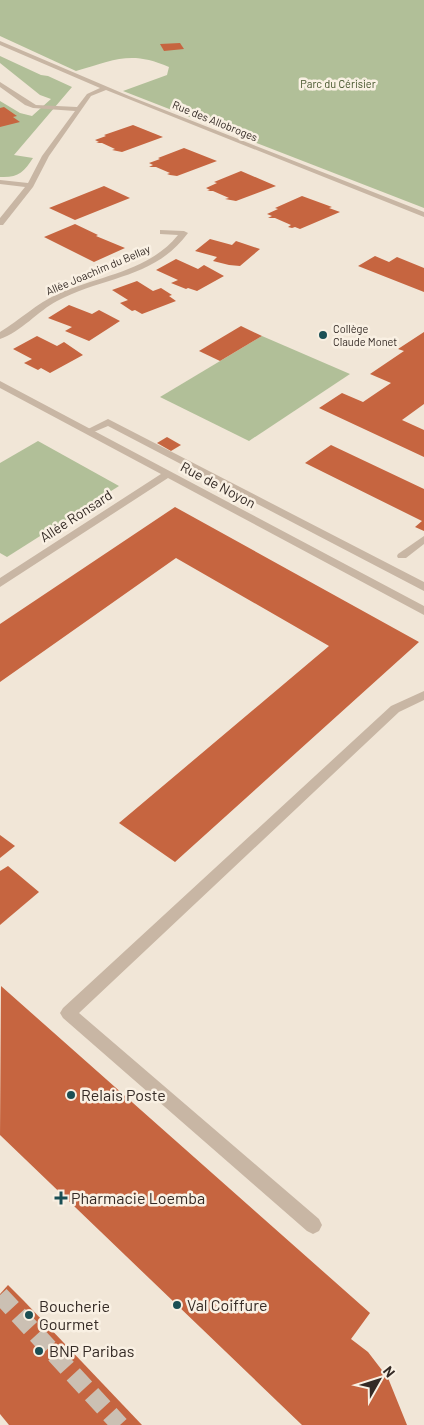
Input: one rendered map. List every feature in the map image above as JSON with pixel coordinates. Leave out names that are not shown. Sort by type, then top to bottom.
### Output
[{"type":"street","name":"Rue des Allobroges","points":[[0,43],[106,88],[424,215]]},
{"type":"street","points":[[0,84],[27,104],[43,108],[79,109]]},
{"type":"street","points":[[0,223],[30,185],[46,156],[89,94],[106,88]]},
{"type":"street","points":[[0,182],[30,185]]},
{"type":"street","name":"Allée Joachim du Bellay","points":[[0,336],[60,296],[139,267],[165,253],[184,233],[163,232]]},
{"type":"street","name":"Rue de Noyon","points":[[0,384],[424,610]]},
{"type":"street","points":[[89,431],[108,422],[424,586]]},
{"type":"street","name":"Allée Ronsard","points":[[0,583],[168,474]]},
{"type":"street","points":[[402,556],[424,539]]},
{"type":"street","points":[[313,1225],[68,1013],[395,709],[424,695]]},
{"type":"green space","name":"Parc du Cérisier","points":[[0,0],[424,0],[424,208],[123,91],[167,75],[169,67],[144,59],[133,58],[112,60],[76,71],[0,36]]},
{"type":"green space","points":[[0,56],[72,87],[14,155],[33,158],[30,163],[20,173],[6,177],[0,177],[0,101],[20,113],[32,116],[51,99],[40,95],[0,63]]},
{"type":"green space","points":[[262,336],[350,374],[249,441],[160,397]]},
{"type":"green space","points":[[38,441],[119,486],[7,557],[0,553],[0,463]]},
{"type":"building","points":[[180,43],[184,49],[164,51],[160,44]]},
{"type":"building","points":[[4,107],[17,116],[13,117],[20,122],[0,127],[0,108]]},
{"type":"building","points":[[133,125],[163,137],[122,152],[112,150],[115,149],[102,143],[96,143],[99,142],[95,140],[106,136],[104,135]]},
{"type":"building","points":[[184,148],[217,161],[177,176],[167,174],[170,173],[156,167],[149,167],[153,165],[149,163],[160,159],[158,158]]},
{"type":"building","points":[[241,171],[276,186],[236,201],[225,199],[229,198],[213,191],[207,191],[210,190],[206,188],[217,183],[214,182]]},
{"type":"building","points":[[104,186],[130,198],[75,220],[49,208]]},
{"type":"building","points":[[302,196],[332,207],[329,208],[340,212],[300,229],[288,227],[291,225],[275,218],[268,218],[272,216],[267,214],[278,209],[275,208]]},
{"type":"building","points":[[75,224],[98,235],[96,236],[125,248],[94,262],[44,237]]},
{"type":"building","points":[[210,239],[232,245],[236,241],[260,249],[240,266],[229,265],[213,261],[217,257],[195,251]]},
{"type":"building","points":[[375,256],[389,262],[397,257],[424,268],[424,292],[358,266]]},
{"type":"building","points":[[176,259],[198,269],[204,265],[224,276],[197,291],[186,289],[171,283],[178,280],[156,270]]},
{"type":"building","points":[[137,281],[153,291],[161,288],[172,295],[169,296],[176,301],[142,314],[135,310],[132,311],[120,303],[128,300],[112,290]]},
{"type":"building","points":[[69,305],[92,314],[99,310],[120,321],[89,341],[65,331],[72,327],[48,318]]},
{"type":"building","points":[[241,326],[262,336],[220,361],[199,351]]},
{"type":"building","points":[[424,332],[424,404],[402,420],[424,430],[424,457],[319,408],[342,393],[363,402],[391,383],[370,374],[404,351],[398,349]]},
{"type":"building","points":[[37,336],[57,346],[64,342],[83,355],[50,373],[41,368],[38,370],[24,363],[32,359],[13,349]]},
{"type":"building","points":[[167,437],[181,445],[171,451],[157,443]]},
{"type":"building","points":[[331,445],[424,489],[424,531],[415,527],[422,521],[305,463]]},
{"type":"building","points":[[175,507],[419,642],[175,862],[119,823],[329,646],[176,558],[0,682],[0,624]]},
{"type":"building","points":[[0,835],[15,846],[0,858]]},
{"type":"building","points":[[8,866],[39,892],[0,925],[0,871]]},
{"type":"building","points":[[1,986],[370,1313],[351,1339],[368,1352],[388,1378],[407,1425],[302,1425],[0,1135]]},
{"type":"building","points":[[8,1285],[142,1425],[9,1425],[0,1414],[0,1294]]},
{"type":"tunnel","points":[[0,1295],[120,1425]]},
{"type":"place","name":"Collège Claude Monet","points":[[323,335]]},
{"type":"place","name":"Relais Poste","points":[[71,1095]]},
{"type":"place","name":"Pharmacie Loemba","points":[[61,1198]]},
{"type":"place","name":"Val Coiffure","points":[[177,1305]]},
{"type":"place","name":"Boucherie Gourmet","points":[[29,1315]]},
{"type":"place","name":"BNP Paribas","points":[[39,1351]]}]
